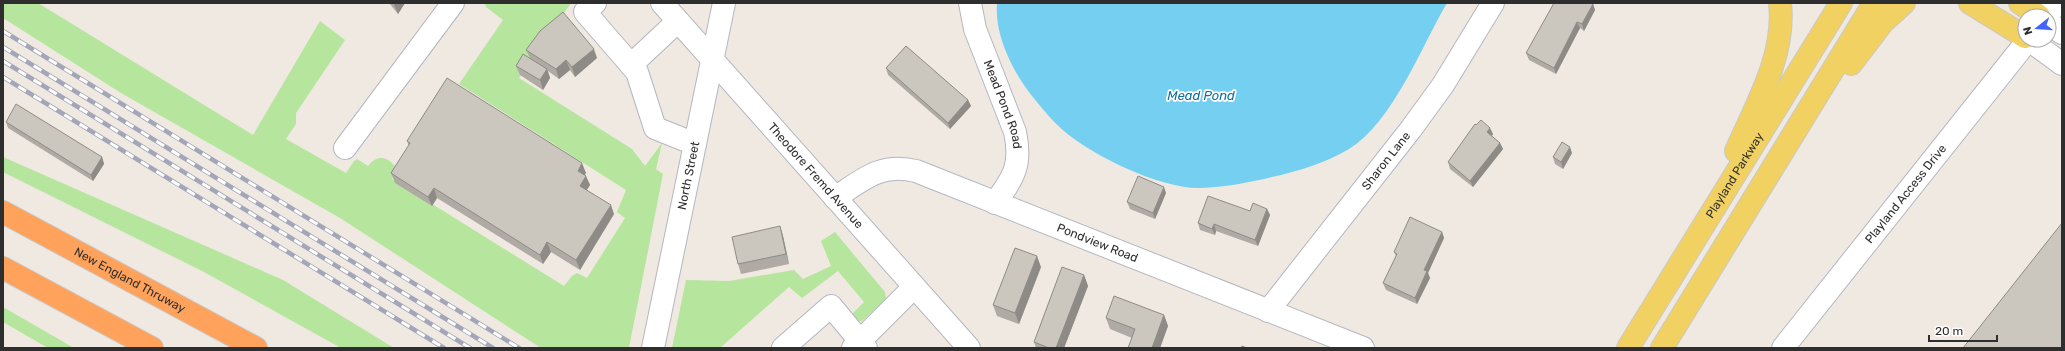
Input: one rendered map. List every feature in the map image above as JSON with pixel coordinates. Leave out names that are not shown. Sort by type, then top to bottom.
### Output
[{"type":"highway","name":"New England Thruway","points":[[3,212],[256,348]]},
{"type":"highway","points":[[3,268],[152,348]]},
{"type":"highway","points":[[53,294],[139,348]]},
{"type":"highway","points":[[218,327],[274,348]]},
{"type":"main road","points":[[1702,229],[1767,82],[1780,33],[1780,3]]},
{"type":"main road","name":"Playland Parkway","points":[[1628,348],[1841,3]]},
{"type":"main road","points":[[1662,348],[1874,3]]},
{"type":"main road","points":[[1769,174],[1883,22],[1904,3]]},
{"type":"main road","points":[[1970,3],[2017,32]]},
{"type":"street","points":[[345,148],[453,3]]},
{"type":"street","points":[[594,3],[585,12],[637,72],[655,128],[695,144]]},
{"type":"street","name":"Theodore Fremd Avenue","points":[[662,3],[969,348]]},
{"type":"street","name":"North Street","points":[[653,348],[724,3]]},
{"type":"street","name":"Mead Pond Road","points":[[970,3],[975,29],[1015,132],[1019,150],[1016,169],[1009,184],[995,203]]},
{"type":"street","name":"Sharon Lane","points":[[1268,311],[1412,129],[1443,85],[1493,3]]},
{"type":"street","points":[[631,65],[678,21]]},
{"type":"street","name":"Playland Access Drive","points":[[1783,348],[2023,48]]},
{"type":"street","points":[[2040,48],[2062,64]]},
{"type":"street","name":"Pondview Road","points":[[835,198],[868,176],[884,169],[902,167],[916,171],[1363,348]]},
{"type":"street","points":[[783,348],[831,306],[860,346],[914,287]]},
{"type":"green space","points":[[3,3],[38,3],[253,135],[320,21],[345,40],[296,113],[296,124],[286,139],[346,173],[357,159],[368,166],[376,159],[387,159],[397,169],[392,179],[564,286],[572,276],[577,273],[587,278],[625,218],[617,212],[626,190],[459,84],[503,20],[486,7],[485,3],[571,3],[519,78],[632,149],[645,166],[662,143],[656,169],[663,174],[629,348],[541,348],[340,218],[121,93],[3,18]]},
{"type":"green space","points":[[3,157],[283,280],[394,348],[341,348],[204,272],[3,172]]},
{"type":"green space","points":[[835,232],[885,292],[886,299],[862,321],[858,321],[853,316],[853,313],[864,302],[838,271],[802,298],[789,287],[720,348],[672,348],[686,280],[729,281],[794,270],[803,279],[831,266],[821,241]]},
{"type":"green space","points":[[3,307],[74,348],[48,348],[3,322]]},
{"type":"water","name":"Mead Pond","points":[[997,3],[1447,3],[1405,82],[1392,103],[1365,137],[1349,149],[1312,166],[1292,172],[1245,183],[1200,188],[1184,187],[1166,183],[1128,169],[1092,151],[1060,127],[1032,96],[1018,76],[1006,52],[1002,40],[997,15]]},
{"type":"building","points":[[1554,3],[1593,4],[1582,24],[1577,22],[1554,68],[1526,53]]},
{"type":"building","points":[[563,12],[594,49],[572,67],[566,60],[556,69],[526,50],[540,31]]},
{"type":"building","points":[[906,46],[968,100],[948,123],[886,68]]},
{"type":"building","points":[[523,54],[547,69],[540,80],[516,66]]},
{"type":"building","points":[[447,78],[582,163],[578,171],[586,176],[580,186],[611,205],[576,260],[547,242],[540,255],[434,188],[428,197],[391,173],[410,143],[407,141]]},
{"type":"building","points":[[16,104],[102,157],[91,175],[6,122]]},
{"type":"building","points":[[1481,120],[1490,128],[1487,132],[1500,143],[1470,181],[1448,162],[1475,124],[1476,125]]},
{"type":"building","points":[[1562,142],[1570,147],[1561,162],[1553,157]]},
{"type":"building","points":[[1138,176],[1164,187],[1153,213],[1127,202]]},
{"type":"building","points":[[1208,196],[1250,211],[1253,203],[1267,209],[1255,240],[1214,224],[1212,229],[1198,223]]},
{"type":"building","points":[[1410,217],[1442,232],[1424,270],[1427,271],[1415,298],[1383,283],[1397,254],[1394,252]]},
{"type":"building","points":[[2062,223],[2062,348],[1963,348]]},
{"type":"building","points":[[780,226],[786,254],[738,264],[732,237]]},
{"type":"building","points":[[1015,248],[1037,256],[1015,313],[993,305]]},
{"type":"building","points":[[1062,267],[1084,275],[1056,348],[1049,348],[1034,342]]},
{"type":"building","points":[[1114,296],[1164,315],[1152,348],[1128,348],[1135,329],[1106,318]]},
{"type":"railway","points":[[3,31],[519,348]]},
{"type":"railway","points":[[3,47],[493,348]]},
{"type":"railway","points":[[3,61],[470,348]]},
{"type":"railway","points":[[3,77],[444,348]]}]
